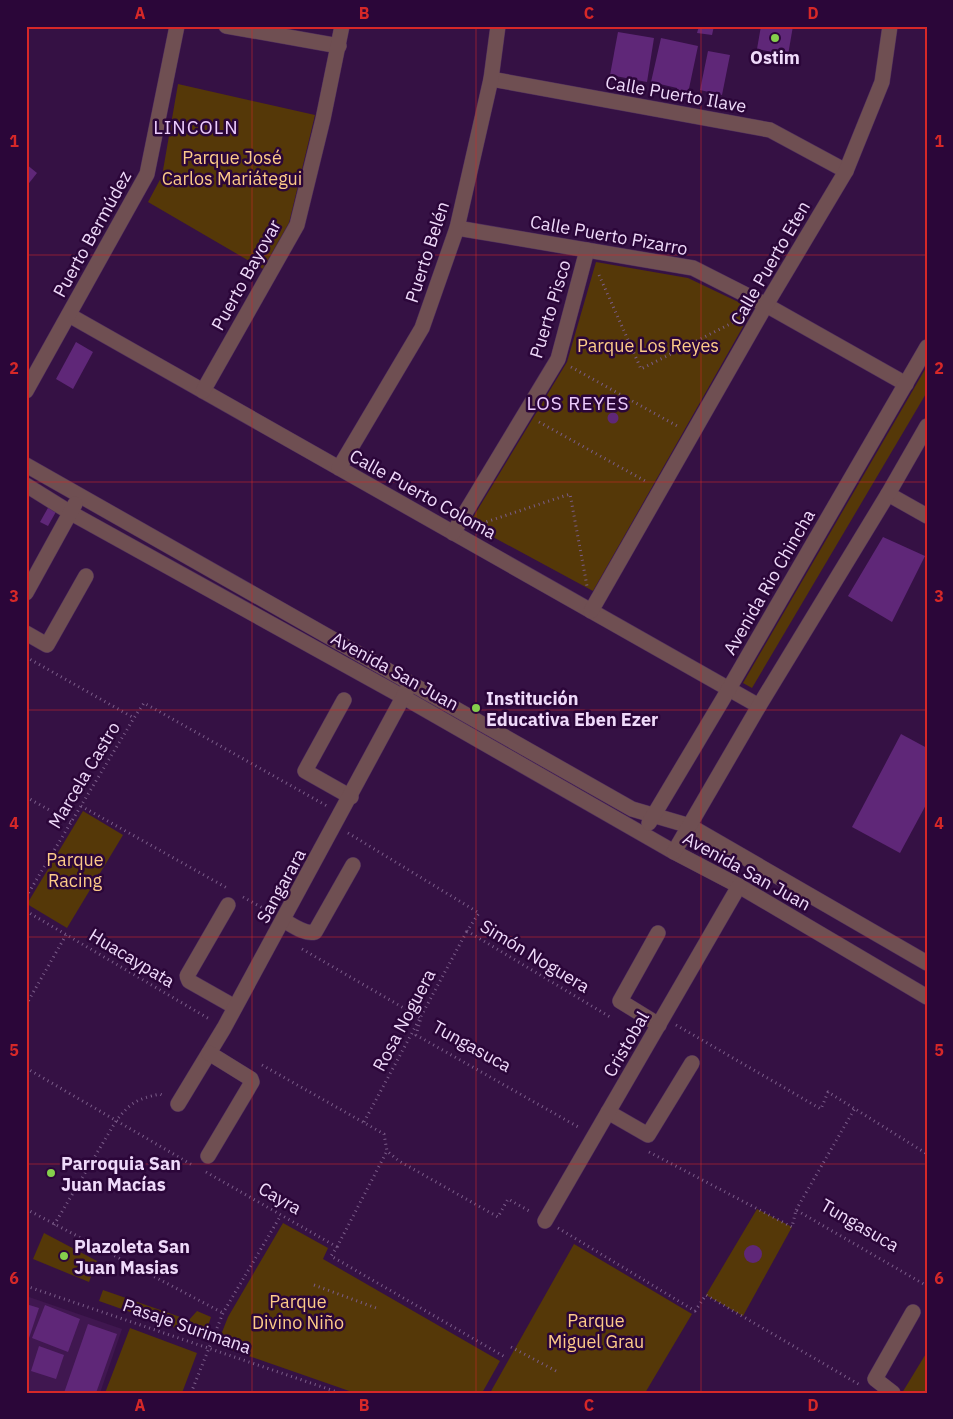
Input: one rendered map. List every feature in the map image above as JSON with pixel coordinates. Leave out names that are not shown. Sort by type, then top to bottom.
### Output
[{"type":"street","name":"Puerto Bermúdez","points":[[26,391],[147,174],[177,26]]},
{"type":"street","points":[[226,26],[339,46]]},
{"type":"street","name":"Puerto Bayovar","points":[[203,391],[296,226],[339,46],[342,26]]},
{"type":"street","name":"Puerto Belén","points":[[339,468],[422,328],[457,228],[491,79],[498,26]]},
{"type":"street","name":"Calle Puerto Eten","points":[[591,611],[766,305],[846,171],[882,82],[890,26]]},
{"type":"street","name":"Calle Puerto Ilave","points":[[491,79],[770,130],[846,171]]},
{"type":"street","name":"Calle Puerto Pizarro","points":[[457,228],[693,268],[766,305],[906,384]]},
{"type":"street","name":"Puerto Pisco","points":[[453,533],[558,360],[587,250]]},
{"type":"street","name":"Calle Puerto Coloma","points":[[69,315],[759,706]]},
{"type":"street","name":"Avenida Rio Chincha","points":[[642,834],[927,347]]},
{"type":"street","points":[[674,852],[927,426]]},
{"type":"street","name":"Avenida San Juan","points":[[26,466],[411,682],[632,809],[690,826],[927,963]]},
{"type":"street","name":"Avenida San Juan","points":[[26,485],[71,513],[405,698],[674,852],[739,886],[927,997]]},
{"type":"street","points":[[888,494],[927,516]]},
{"type":"street","points":[[26,593],[71,513],[78,496]]},
{"type":"street","points":[[26,633],[46,645],[86,576]]},
{"type":"street","name":"Sangarara","points":[[178,1104],[224,1028],[405,698],[411,682]]},
{"type":"street","points":[[344,700],[305,771],[351,796]]},
{"type":"street","points":[[283,920],[312,934],[316,932],[353,866]]},
{"type":"street","name":"Cristobal","points":[[545,1221],[739,886]]},
{"type":"street","points":[[230,898],[187,976],[189,981],[235,1007]]},
{"type":"street","points":[[658,933],[620,1001],[661,1021]]},
{"type":"street","points":[[208,1156],[252,1082],[251,1079],[209,1053]]},
{"type":"street","points":[[608,1112],[648,1135],[692,1062]]},
{"type":"street","points":[[894,1393],[875,1379],[913,1312]]},
{"type":"path","points":[[587,250],[641,369],[741,318]]},
{"type":"path","points":[[558,360],[692,434]]},
{"type":"path","points":[[525,414],[660,490]]},
{"type":"path","points":[[453,533],[570,494],[591,611]]},
{"type":"path","points":[[26,657],[134,718]]},
{"type":"path","name":"Simón Noguera","points":[[134,718],[144,703],[338,820],[478,913],[467,931],[616,1020]]},
{"type":"path","name":"Marcela Castro","points":[[26,897],[134,718]]},
{"type":"path","points":[[26,797],[71,822]]},
{"type":"path","points":[[81,806],[230,898]]},
{"type":"path","points":[[241,896],[283,920]]},
{"type":"path","name":"Huacaypata","points":[[26,911],[224,1028]]},
{"type":"path","name":"Rosa Noguera","points":[[364,1122],[467,931]]},
{"type":"path","points":[[26,1005],[66,935]]},
{"type":"path","name":"Tungasuca","points":[[301,948],[421,1018],[416,1035],[594,1136]]},
{"type":"path","points":[[661,1021],[821,1109],[828,1092],[927,1154]]},
{"type":"path","points":[[26,1068],[197,1167]]},
{"type":"path","points":[[54,1225],[116,1121],[125,1110],[140,1098],[160,1094],[178,1104]]},
{"type":"path","points":[[796,1210],[855,1108]]},
{"type":"path","name":"Tungasuca","points":[[643,1149],[792,1228],[796,1210],[927,1286]]},
{"type":"path","points":[[387,1151],[331,1256],[505,1357]]},
{"type":"path","name":"Cayra","points":[[205,1172],[337,1247]]},
{"type":"path","points":[[26,1209],[223,1313]]},
{"type":"path","points":[[191,1393],[223,1313],[281,1215]]},
{"type":"path","points":[[314,1285],[376,1308]]},
{"type":"path","name":"Pasaje Surimana","points":[[26,1286],[340,1393]]},
{"type":"path","points":[[511,1347],[556,1371]]},
{"type":"shaded area","points":[[26,1296],[122,1329],[100,1393],[26,1393]]},
{"type":"green space","name":"Parque José Carlos Mariátegui","points":[[178,84],[315,115],[289,223],[263,269],[148,202],[162,176]]},
{"type":"green space","name":"Parque Los Reyes","points":[[596,262],[688,278],[753,309],[593,591],[469,524],[567,362]]},
{"type":"green space","points":[[927,366],[927,392],[752,688],[743,683]]},
{"type":"green space","name":"Parque Racing","points":[[83,811],[123,835],[67,928],[27,904]]},
{"type":"green space","points":[[757,1209],[792,1227],[743,1316],[706,1295]]},
{"type":"green space","name":"Parque Divino Niño","points":[[283,1223],[328,1248],[323,1259],[500,1361],[482,1393],[355,1393],[217,1345],[228,1317]]},
{"type":"green space","points":[[44,1233],[97,1261],[89,1282],[33,1259]]},
{"type":"green space","name":"Parque Miguel Grau","points":[[574,1244],[692,1314],[645,1393],[490,1393]]},
{"type":"green space","points":[[103,1290],[189,1320],[197,1311],[211,1317],[204,1338],[99,1301]]},
{"type":"green space","points":[[130,1328],[197,1353],[182,1393],[105,1393]]},
{"type":"green space","points":[[927,1352],[927,1393],[902,1393]]},
{"type":"building","points":[[699,26],[714,26],[712,35],[697,33]]},
{"type":"building","name":"Ostim","points":[[761,26],[793,26],[788,55],[757,49]]},
{"type":"building","points":[[618,32],[654,38],[647,82],[610,75]]},
{"type":"building","points":[[661,38],[698,46],[687,98],[676,95],[677,88],[651,82]]},
{"type":"building","points":[[708,51],[730,55],[722,95],[700,90]]},
{"type":"building","points":[[26,164],[37,173],[26,187]]},
{"type":"building","points":[[76,342],[93,352],[73,389],[56,379]]},
{"type":"building","points":[[613,412],[619,418],[613,424],[607,418]]},
{"type":"building","points":[[49,506],[57,510],[48,526],[40,522]]},
{"type":"building","points":[[883,537],[925,556],[892,622],[848,596]]},
{"type":"building","points":[[901,734],[927,748],[927,803],[900,853],[852,827]]},
{"type":"building","points":[[753,1245],[759,1248],[762,1254],[759,1260],[753,1263],[747,1260],[744,1254],[747,1248]]},
{"type":"building","points":[[26,1304],[39,1308],[27,1344],[26,1344]]},
{"type":"building","points":[[45,1305],[80,1319],[68,1352],[32,1338]]},
{"type":"building","points":[[88,1324],[117,1334],[96,1393],[64,1393]]},
{"type":"building","points":[[39,1346],[64,1355],[56,1379],[31,1371]]},
{"type":"place","name":"Ostim","points":[[775,38]]},
{"type":"place","name":"Institución Educativa Eben Ezer","points":[[476,708]]},
{"type":"place","name":"Parroquia San Juan Macías","points":[[51,1173]]},
{"type":"place","name":"Plazoleta San Juan Masias","points":[[64,1256]]},
{"type":"district","name":"LINCOLN","points":[[196,127]]},
{"type":"district","name":"LOS REYES","points":[[578,403]]}]
